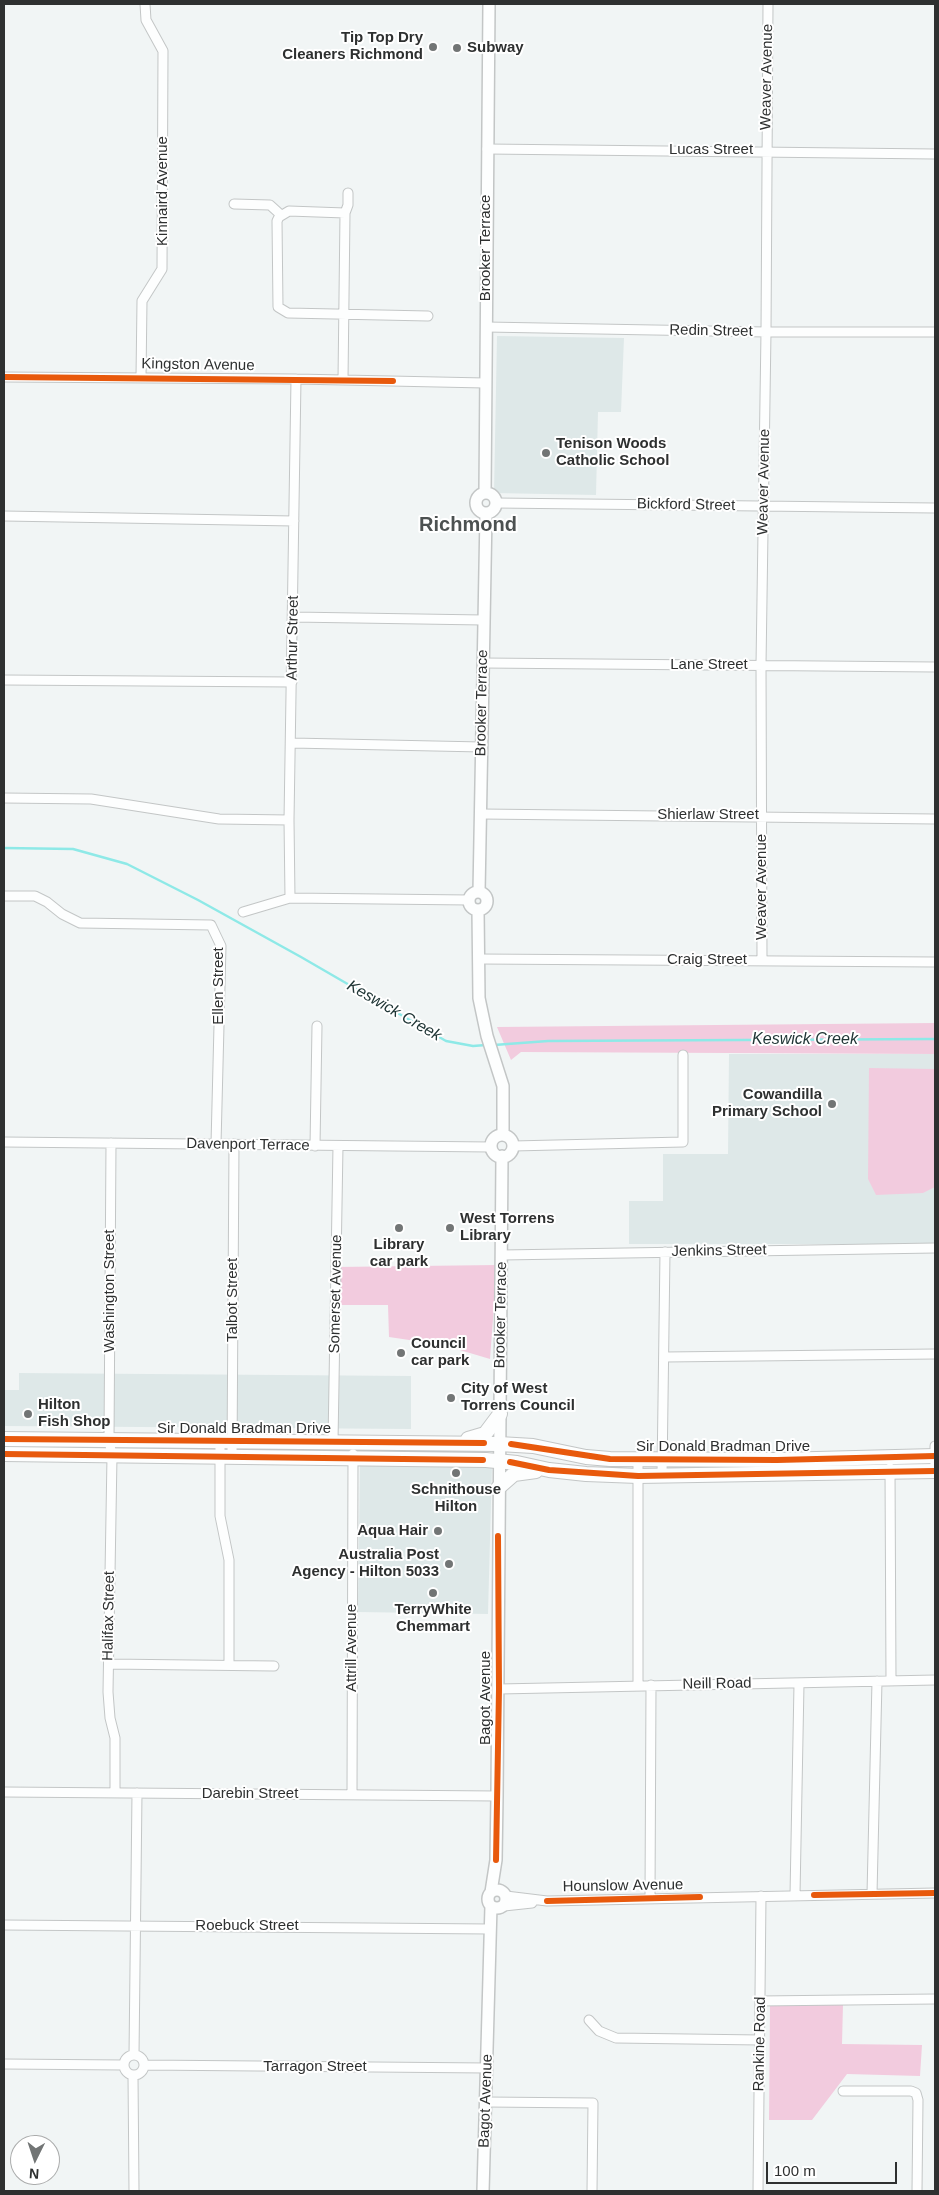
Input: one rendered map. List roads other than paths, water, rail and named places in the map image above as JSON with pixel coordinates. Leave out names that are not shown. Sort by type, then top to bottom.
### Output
[{"type":"main road","points":[[450,1444],[485,1434],[500,1414]]},
{"type":"main road","name":"Sir Donald Bradman Drive","points":[[4,1439],[499,1444],[533,1446],[586,1457],[638,1460],[769,1460],[935,1456]]},
{"type":"main road","name":"Sir Donald Bradman Drive","points":[[4,1454],[498,1461],[550,1470],[638,1476],[890,1471],[935,1472]]},
{"type":"main road","points":[[498,1488],[514,1474],[550,1470]]},
{"type":"street","name":"Kinnaird Avenue","points":[[141,377],[142,302],[162,270],[163,51],[146,20],[145,4]]},
{"type":"street","name":"Brooker Terrace","points":[[485,493],[488,4]]},
{"type":"street","name":"Weaver Avenue","points":[[762,960],[760,665],[766,332],[768,4]]},
{"type":"street","name":"Lucas Street","points":[[487,148],[935,154]]},
{"type":"street","points":[[343,380],[345,213],[348,205],[348,194]]},
{"type":"street","points":[[234,204],[270,205],[281,214]]},
{"type":"street","points":[[345,213],[289,212],[281,214],[277,221],[278,307],[288,313],[428,316]]},
{"type":"street","name":"Redin Street","points":[[486,327],[766,332],[935,332]]},
{"type":"street","name":"Kingston Avenue","points":[[4,377],[141,377],[485,383]]},
{"type":"street","name":"Arthur Street","points":[[290,898],[289,820],[294,617],[296,379]]},
{"type":"street","points":[[485,493],[494,498],[496,503],[492,512],[486,514],[478,509],[476,503],[481,494],[485,493]]},
{"type":"street","name":"Bickford Street","points":[[496,503],[935,508]]},
{"type":"street","name":"Brooker Terrace","points":[[479,892],[486,514]]},
{"type":"street","points":[[4,516],[294,521]]},
{"type":"street","points":[[294,617],[483,620]]},
{"type":"street","name":"Lane Street","points":[[483,663],[935,667]]},
{"type":"street","points":[[4,680],[292,682]]},
{"type":"street","points":[[292,743],[482,747]]},
{"type":"street","points":[[4,798],[91,799],[219,819],[289,820]]},
{"type":"street","name":"Shierlaw Street","points":[[481,814],[935,819]]},
{"type":"street","points":[[243,912],[290,898],[469,900],[476,892],[479,892],[486,896],[488,900],[486,906],[478,910]]},
{"type":"street","name":"Ellen Street","points":[[4,896],[35,896],[47,902],[62,914],[80,923],[211,925],[221,946],[216,1144]]},
{"type":"street","points":[[469,900],[469,905],[478,910]]},
{"type":"street","points":[[478,910],[479,998],[487,1036],[503,1086],[503,1135]]},
{"type":"street","name":"Craig Street","points":[[478,959],[935,962]]},
{"type":"street","points":[[315,1146],[317,1026]]},
{"type":"street","points":[[513,1146],[683,1142],[683,1055]]},
{"type":"street","points":[[503,1135],[509,1137],[513,1146],[510,1153],[502,1156],[495,1154],[491,1147],[494,1138],[503,1135]]},
{"type":"street","name":"Davenport Terrace","points":[[4,1142],[491,1147]]},
{"type":"street","name":"Washington Street","points":[[109,1440],[111,1143]]},
{"type":"street","name":"Talbot Street","points":[[229,1666],[229,1560],[220,1516],[226,1456],[234,1144]]},
{"type":"street","name":"Somerset Avenue","points":[[333,1442],[338,1146]]},
{"type":"street","name":"Brooker Terrace","points":[[499,1444],[502,1156]]},
{"type":"street","name":"Jenkins Street","points":[[502,1255],[935,1248]]},
{"type":"street","points":[[662,1476],[665,1252]]},
{"type":"street","points":[[665,1357],[935,1354]]},
{"type":"street","name":"Halifax Street","points":[[109,1440],[112,1456],[109,1664],[110,1718],[115,1738],[115,1793]]},
{"type":"street","name":"Attrill Avenue","points":[[352,1795],[354,1442]]},
{"type":"street","name":"Bagot Avenue","points":[[483,2191],[490,1924],[498,1900],[496,1860],[499,1689],[499,1444]]},
{"type":"street","points":[[935,1446],[935,1472]]},
{"type":"street","points":[[891,1456],[891,1681]]},
{"type":"street","points":[[638,1460],[638,1685]]},
{"type":"street","points":[[109,1664],[274,1666]]},
{"type":"street","name":"Neill Road","points":[[499,1689],[935,1680]]},
{"type":"street","points":[[872,1894],[877,1681]]},
{"type":"street","points":[[796,1895],[799,1684]]},
{"type":"street","points":[[650,1898],[651,1685]]},
{"type":"street","name":"Darebin Street","points":[[4,1792],[497,1796]]},
{"type":"street","points":[[134,2055],[138,1793]]},
{"type":"street","name":"Hounslow Avenue","points":[[498,1900],[935,1893]]},
{"type":"street","name":"Rankine Road","points":[[758,2191],[761,1896]]},
{"type":"street","name":"Roebuck Street","points":[[4,1925],[490,1924]]},
{"type":"street","points":[[760,2001],[935,1999]]},
{"type":"street","points":[[588,2020],[599,2031],[616,2038],[760,2040]]},
{"type":"street","points":[[124,2065],[128,2057],[134,2055]]},
{"type":"street","points":[[124,2065],[128,2074],[140,2074],[144,2065],[142,2060],[134,2055]]},
{"type":"street","points":[[4,2064],[124,2065]]},
{"type":"street","name":"Tarragon Street","points":[[144,2065],[487,2068]]},
{"type":"street","points":[[133,2075],[134,2191]]},
{"type":"street","points":[[843,2091],[911,2091],[916,2093],[918,2100],[917,2191]]},
{"type":"street","points":[[486,2102],[593,2103],[592,2191]]},
{"type":"waterway","name":"Keswick Creek","points":[[4,848],[73,849],[127,864],[198,900],[301,957],[446,1041],[473,1046],[486,1045]]},
{"type":"waterway","name":"Keswick Creek","points":[[494,1045],[548,1041],[935,1039]]},
{"type":"place","name":"Tip Top Dry Cleaners Richmond","points":[[433,47]]},
{"type":"place","name":"Subway","points":[[457,48]]},
{"type":"place","name":"Tenison Woods Catholic School","points":[[546,453]]},
{"type":"place","name":"Cowandilla Primary School","points":[[832,1104]]},
{"type":"place","name":"Library car park","points":[[399,1228]]},
{"type":"place","name":"West Torrens Library","points":[[450,1228]]},
{"type":"place","name":"Council car park","points":[[401,1353]]},
{"type":"place","name":"City of West Torrens Council","points":[[451,1398]]},
{"type":"place","name":"Hilton Fish Shop","points":[[28,1414]]},
{"type":"place","name":"Schnithouse Hilton","points":[[456,1473]]},
{"type":"place","name":"Aqua Hair","points":[[438,1531]]},
{"type":"place","name":"Australia Post Agency - Hilton 5033","points":[[449,1564]]},
{"type":"place","name":"TerryWhite Chemmart","points":[[433,1593]]},
{"type":"district","name":"Richmond","points":[[468,525]]}]
